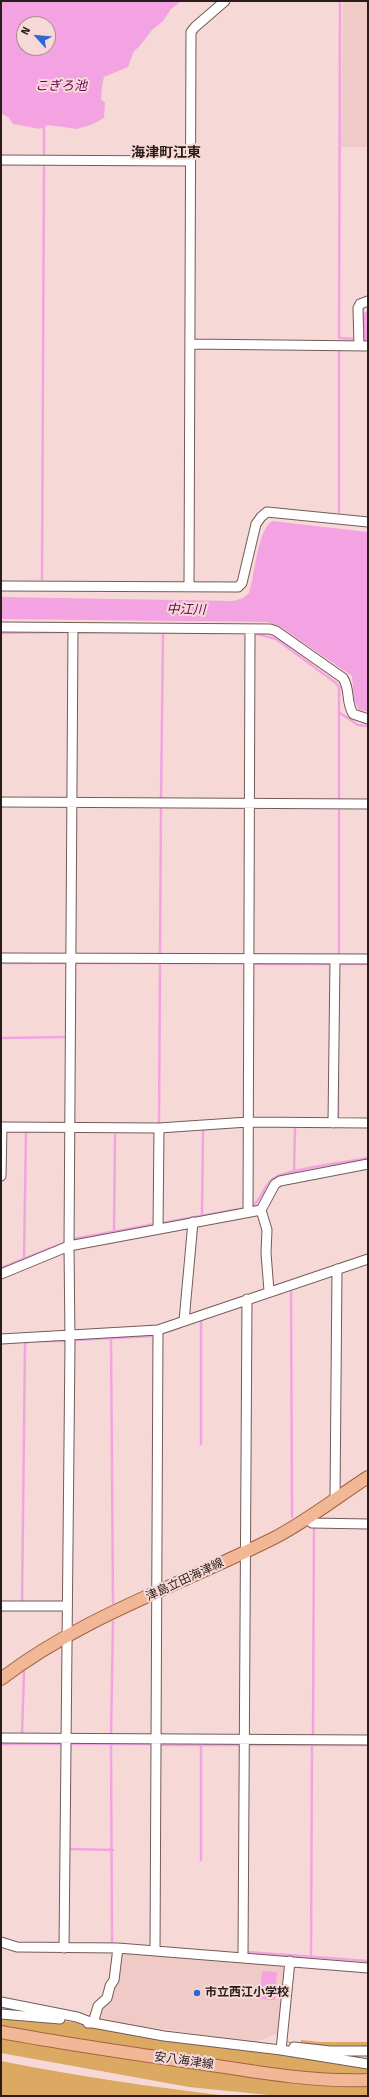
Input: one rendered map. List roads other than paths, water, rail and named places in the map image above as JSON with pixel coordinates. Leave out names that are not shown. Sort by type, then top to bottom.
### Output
[{"type":"main road","name":"津島立田海津線","points":[[1,1679],[26,1660],[67,1635],[276,1537],[368,1477]]},
{"type":"main road","name":"安八海津線","points":[[1,2032],[83,2047],[243,2070],[317,2078],[368,2080]]},
{"type":"street","points":[[190,586],[191,32],[225,1]]},
{"type":"street","points":[[1,160],[190,162]]},
{"type":"street","points":[[190,344],[361,343],[358,308],[360,304],[368,301]]},
{"type":"street","points":[[1,586],[238,586],[242,583],[256,524],[261,517],[268,512],[368,522]]},
{"type":"street","points":[[1,627],[250,629],[276,631],[343,678],[347,685],[348,704],[353,714],[368,719]]},
{"type":"street","points":[[64,1948],[70,1342],[69,1127],[72,628]]},
{"type":"street","points":[[248,1212],[250,629]]},
{"type":"street","points":[[1,802],[368,804]]},
{"type":"street","points":[[1,958],[368,959]]},
{"type":"street","points":[[333,1122],[335,959]]},
{"type":"street","points":[[1,1176],[2,1127],[159,1128],[248,1122],[368,1123]]},
{"type":"street","points":[[158,1229],[159,1128]]},
{"type":"street","points":[[269,1291],[266,1253],[267,1230],[261,1210],[275,1184],[280,1181],[368,1164]]},
{"type":"street","points":[[1,1274],[69,1246],[261,1210]]},
{"type":"street","points":[[184,1321],[192,1222]]},
{"type":"street","points":[[1,1339],[158,1330],[269,1291],[368,1259]]},
{"type":"street","points":[[335,1499],[337,1269]]},
{"type":"street","points":[[243,1956],[247,1299]]},
{"type":"street","points":[[155,1951],[158,1330]]},
{"type":"street","points":[[307,1518],[312,1523],[368,1524]]},
{"type":"street","points":[[1,1606],[67,1606]]},
{"type":"street","points":[[1,1738],[368,1740]]},
{"type":"street","points":[[1,1942],[16,1947],[118,1948],[243,1956],[290,1962],[368,1968]]},
{"type":"street","points":[[93,2023],[98,2006],[107,1998],[110,1986],[114,1980],[118,1948]]},
{"type":"street","points":[[282,2048],[290,1962]]},
{"type":"street","points":[[1,2002],[77,2018],[93,2023]]},
{"type":"street","points":[[1,2014],[74,2020],[164,2036],[282,2048],[330,2051],[368,2051]]},
{"type":"street","points":[[282,2048],[368,2064]]},
{"type":"water","name":"こぎろ池","points":[[1,1],[181,1],[171,9],[163,21],[152,30],[134,51],[128,67],[104,77],[101,99],[105,103],[104,118],[93,124],[77,129],[48,125],[40,129],[13,124],[9,118],[1,113]]},
{"type":"water","points":[[368,311],[368,342],[363,341],[363,313]]},
{"type":"water","name":"中江川","points":[[272,521],[368,532],[368,712],[359,710],[354,700],[352,676],[279,626],[268,622],[1,619],[1,597],[233,601],[243,598],[249,593],[260,543],[267,526]]},
{"type":"water","points":[[262,1971],[277,1972],[275,2000],[260,1999]]},
{"type":"waterway","points":[[340,1],[339,338],[357,339]]},
{"type":"waterway","points":[[44,127],[44,157]]},
{"type":"waterway","points":[[42,579],[44,163]]},
{"type":"waterway","points":[[339,348],[339,512]]},
{"type":"waterway","points":[[1,633],[69,632]]},
{"type":"waterway","points":[[81,632],[212,633]]},
{"type":"waterway","points":[[161,800],[163,633]]},
{"type":"waterway","points":[[254,633],[276,639],[336,683],[339,687],[339,800]]},
{"type":"waterway","points":[[340,713],[358,725],[368,726]]},
{"type":"waterway","points":[[160,956],[161,805]]},
{"type":"waterway","points":[[339,807],[339,956]]},
{"type":"waterway","points":[[1,963],[66,963]]},
{"type":"waterway","points":[[74,963],[246,963]]},
{"type":"waterway","points":[[159,1122],[160,963]]},
{"type":"waterway","points":[[252,964],[333,964]]},
{"type":"waterway","points":[[338,964],[368,964]]},
{"type":"waterway","points":[[1,1038],[67,1037]]},
{"type":"waterway","points":[[338,1073],[338,1117]]},
{"type":"waterway","points":[[294,1172],[295,1127]]},
{"type":"waterway","points":[[202,1216],[203,1131]]},
{"type":"waterway","points":[[24,1259],[26,1134]]},
{"type":"waterway","points":[[114,1232],[115,1135]]},
{"type":"waterway","points":[[252,1206],[259,1200],[267,1184],[274,1178],[281,1175],[305,1169],[368,1158]]},
{"type":"waterway","points":[[162,1223],[245,1208]]},
{"type":"waterway","points":[[73,1239],[155,1224]]},
{"type":"waterway","points":[[1,1268],[66,1242]]},
{"type":"waterway","points":[[291,1289],[292,1517]]},
{"type":"waterway","points":[[201,1320],[201,1444]]},
{"type":"waterway","points":[[163,1333],[179,1328]]},
{"type":"waterway","points":[[75,1340],[154,1336]]},
{"type":"waterway","points":[[111,1339],[113,1603]]},
{"type":"waterway","points":[[39,1341],[67,1341]]},
{"type":"waterway","points":[[22,1603],[25,1344],[28,1342]]},
{"type":"waterway","points":[[313,1736],[314,1527]]},
{"type":"waterway","points":[[111,1735],[113,1622]]},
{"type":"waterway","points":[[22,1735],[24,1672]]},
{"type":"waterway","points":[[311,1958],[312,1743]]},
{"type":"waterway","points":[[1,1744],[63,1744]]},
{"type":"waterway","points":[[69,1744],[153,1744]]},
{"type":"waterway","points":[[111,1744],[112,1944]]},
{"type":"waterway","points":[[159,1745],[242,1745]]},
{"type":"waterway","points":[[201,1745],[201,1860]]},
{"type":"waterway","points":[[249,1745],[368,1745]]},
{"type":"waterway","points":[[68,1849],[113,1850]]},
{"type":"waterway","points":[[248,1952],[368,1961]]},
{"type":"place","name":"市立西江小学校","points":[[197,1993]]},
{"type":"district","name":"海津町江東","points":[[166,153]]}]
